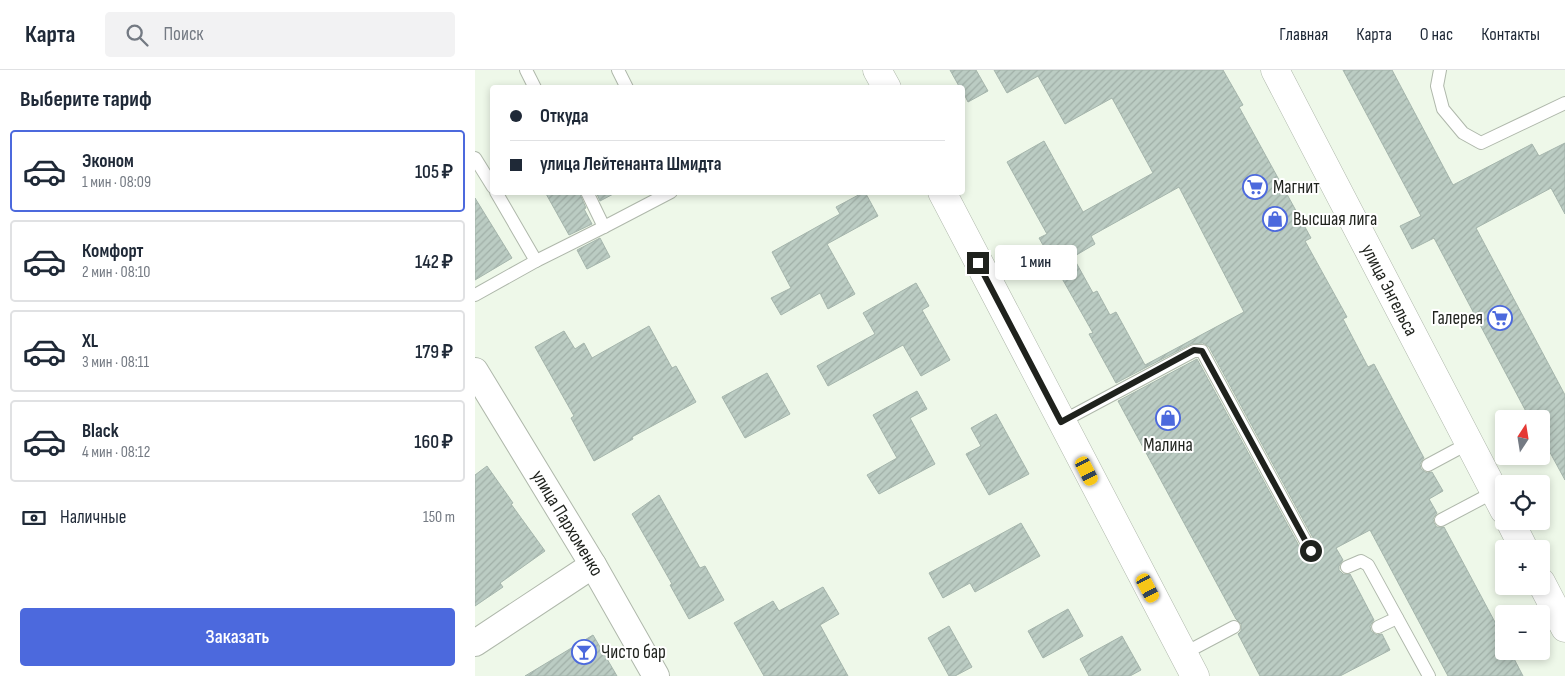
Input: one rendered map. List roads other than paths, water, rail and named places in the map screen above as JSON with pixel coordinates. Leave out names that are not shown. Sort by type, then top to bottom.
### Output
[{"type":"street","points":[[877,70],[885,85]]},
{"type":"street","name":"улица Энгельса","points":[[1275,70],[1495,493]]},
{"type":"street","points":[[944,195],[1189,665]]},
{"type":"street","name":"улица Пархоменко","points":[[475,371],[593,565],[656,676]]},
{"type":"street","points":[[475,643],[593,565]]},
{"type":"street","points":[[1548,595],[1565,628]]},
{"type":"lane","points":[[526,70],[534,85]]},
{"type":"lane","points":[[618,70],[626,85]]},
{"type":"lane","points":[[1440,70],[1437,86],[1443,109],[1463,133],[1481,143],[1565,103]]},
{"type":"lane","points":[[475,158],[490,182]]},
{"type":"lane","points":[[497,195],[536,260]]},
{"type":"lane","points":[[588,195],[604,227]]},
{"type":"lane","points":[[475,295],[536,260],[665,195]]},
{"type":"lane","points":[[1061,422],[1194,350],[1202,351],[1311,551]]},
{"type":"lane","points":[[1428,465],[1469,443]]},
{"type":"lane","points":[[1441,520],[1495,502]]},
{"type":"lane","points":[[1347,568],[1358,562],[1365,562],[1429,676]]},
{"type":"lane","points":[[1378,628],[1397,618]]},
{"type":"lane","points":[[1189,665],[1234,627]]},
{"type":"place","name":"Магнит","points":[[1255,187]]},
{"type":"place","name":"Высшая лига","points":[[1275,219]]},
{"type":"place","name":"Галерея","points":[[1500,318]]},
{"type":"place","name":"Малина","points":[[1168,418]]},
{"type":"place","name":"Чисто бар","points":[[584,652]]}]
